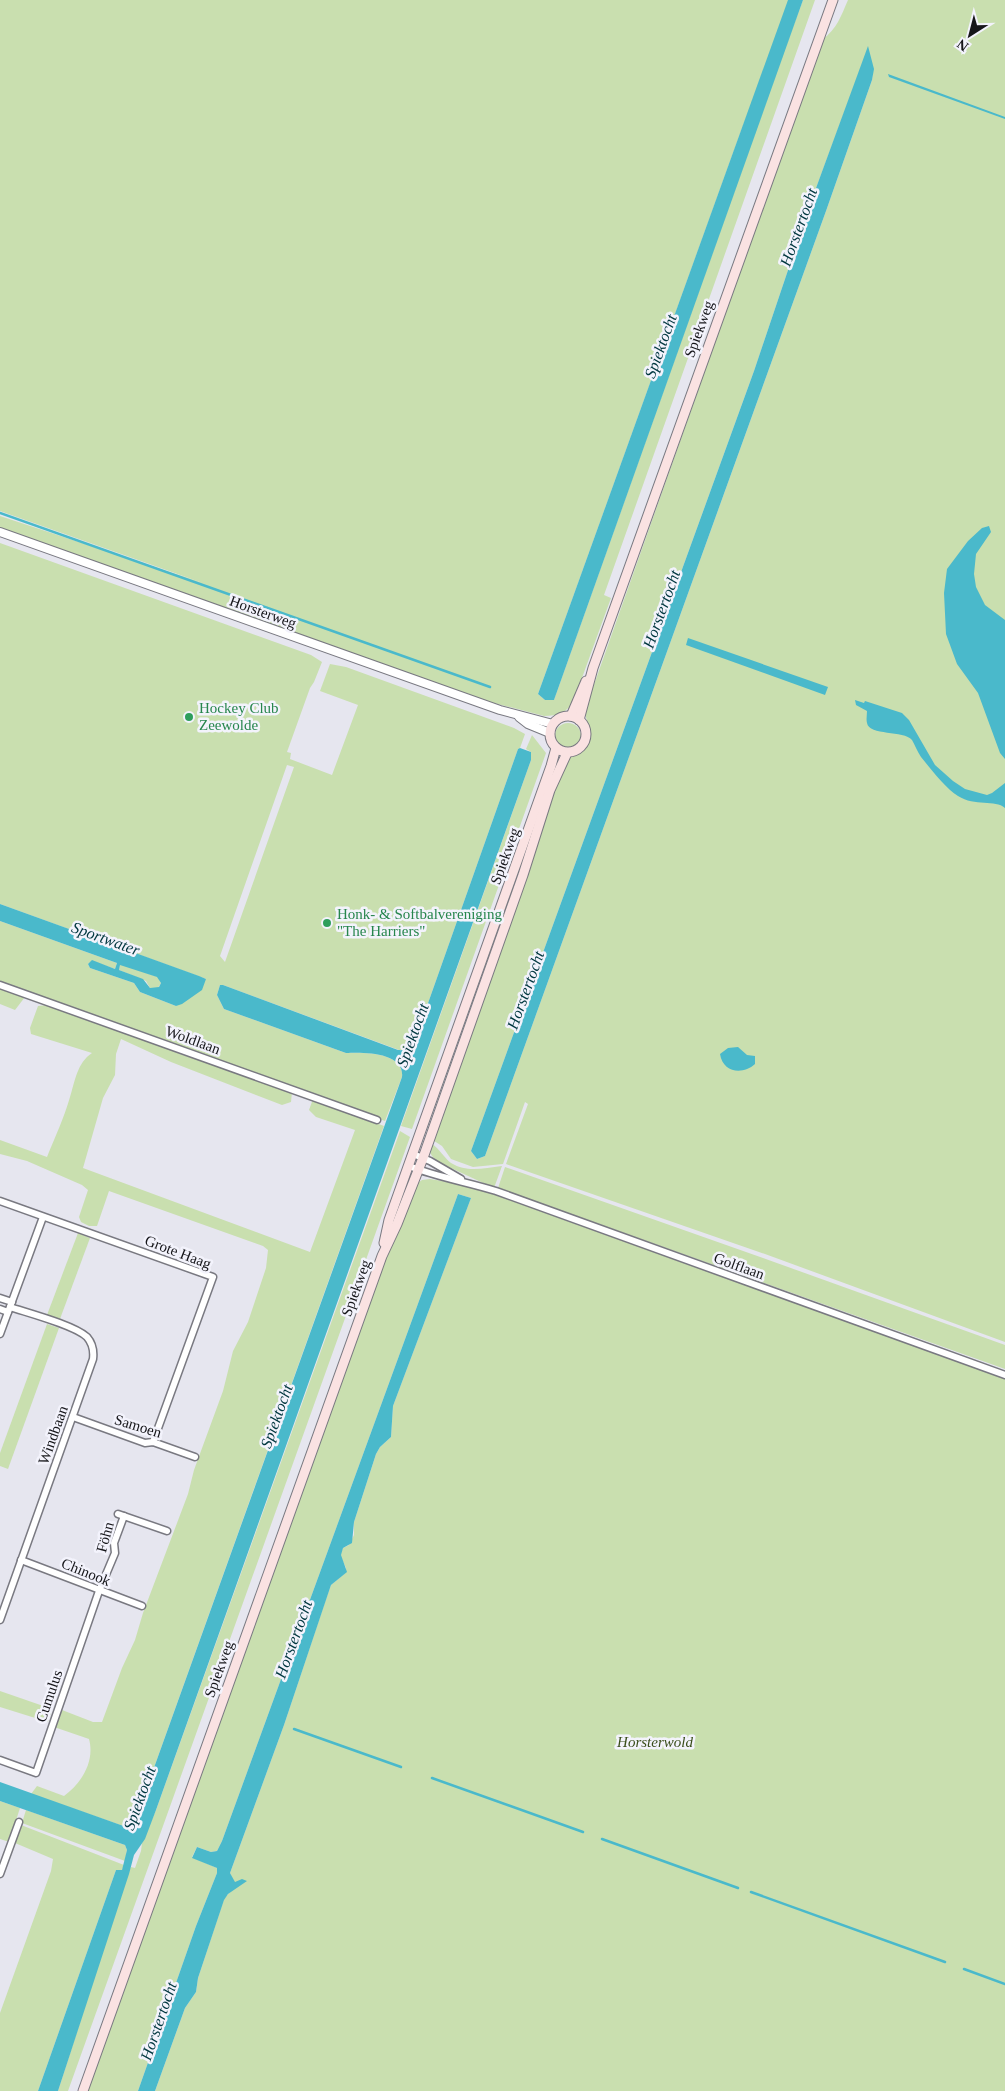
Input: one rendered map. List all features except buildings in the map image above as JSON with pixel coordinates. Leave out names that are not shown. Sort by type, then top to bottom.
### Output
[{"type":"main road","name":"Spiekweg","points":[[575,718],[833,0]]},
{"type":"main road","points":[[575,718],[584,726],[587,733],[586,741],[575,752],[567,753],[556,748],[552,743],[552,728],[558,719],[575,718]]},
{"type":"main road","name":"Spiekweg","points":[[382,1256],[389,1220],[556,748]]},
{"type":"main road","name":"Spiekweg","points":[[83,2091],[382,1256],[423,1158],[523,875],[550,790],[567,753]]},
{"type":"street","name":"Horsterweg","points":[[0,532],[517,716],[531,717],[552,728]]},
{"type":"street","name":"Woldlaan","points":[[0,984],[378,1120]]},
{"type":"street","name":"Golflaan","points":[[413,1154],[447,1170],[464,1181]]},
{"type":"street","name":"Golflaan","points":[[409,1166],[441,1178],[464,1181],[1005,1374]]},
{"type":"street","name":"Grote Haag","points":[[0,1201],[213,1278],[153,1442]]},
{"type":"street","points":[[0,1334],[43,1216]]},
{"type":"street","name":"Windbaan","points":[[0,1298],[10,1307],[77,1331],[91,1343],[94,1350],[94,1359],[0,1620]]},
{"type":"street","name":"Windbaan","points":[[0,1309],[10,1307]]},
{"type":"street","name":"Samoen","points":[[73,1417],[146,1443],[153,1442],[195,1458]]},
{"type":"street","name":"Föhn","points":[[99,1591],[115,1553],[114,1543],[121,1515],[167,1531]]},
{"type":"street","name":"Chinook","points":[[21,1560],[142,1606]]},
{"type":"street","name":"Cumulus","points":[[0,1760],[36,1773],[99,1591]]},
{"type":"street","points":[[0,1874],[19,1822]]},
{"type":"green space","points":[[0,0],[792,0],[741,131],[538,694],[545,700],[554,700],[785,48],[803,0],[815,0],[604,595],[611,598],[574,700],[565,711],[544,716],[475,698],[0,528],[0,516],[200,582],[0,511]]},
{"type":"green space","points":[[848,0],[1005,0],[1005,1342],[765,1254],[506,1164],[528,1104],[525,1102],[503,1164],[473,1167],[451,1159],[442,1146],[431,1139],[511,905],[556,781],[569,758],[583,751],[589,743],[590,734],[585,710],[822,40],[835,27]],"holes":[[[861,67],[873,71],[872,80],[826,211],[485,1156],[477,1159],[471,1151],[754,371],[812,199]]]},
{"type":"green space","points":[[0,543],[311,655],[322,662],[310,688],[287,752],[291,753],[290,759],[332,775],[358,705],[320,691],[330,664],[346,667],[514,728],[525,734],[412,1045],[404,1050],[399,1050],[220,985],[217,995],[224,1009],[346,1053],[382,1055],[397,1063],[401,1069],[402,1077],[385,1121],[0,983],[0,921],[117,963],[115,969],[92,961],[88,964],[90,968],[134,983],[140,992],[176,1006],[206,979],[0,904]],"holes":[[[287,765],[294,767],[225,962],[220,956]]]},
{"type":"green space","points":[[568,723],[577,727],[581,736],[577,745],[568,749],[559,745],[555,736],[559,727]]},
{"type":"green space","points":[[532,735],[546,753],[412,1129],[401,1126],[531,760],[531,752],[526,749]]},
{"type":"green space","points":[[120,964],[158,977],[161,983],[158,988],[150,988],[146,981],[119,970]]},
{"type":"green space","points":[[0,988],[25,997],[15,1010],[0,1004]]},
{"type":"green space","points":[[47,1005],[148,1040],[180,1054],[292,1092],[291,1102],[282,1105],[171,1062],[121,1039],[116,1054],[115,1075],[103,1098],[83,1168],[310,1252],[355,1130],[316,1117],[309,1110],[313,1099],[384,1126],[132,1829],[31,1794],[37,1786],[64,1796],[76,1785],[86,1771],[90,1755],[89,1739],[54,1727],[58,1714],[62,1710],[93,1722],[102,1722],[122,1668],[135,1640],[143,1613],[188,1494],[194,1470],[223,1391],[233,1351],[248,1322],[266,1268],[268,1250],[263,1246],[109,1191],[97,1226],[89,1226],[81,1222],[79,1217],[88,1190],[82,1185],[27,1161],[0,1154],[0,1140],[47,1157],[65,1112],[77,1073],[83,1062],[92,1053],[31,1034],[30,1028],[38,1006]]},
{"type":"green space","points":[[400,1131],[410,1137],[68,2091],[58,2091],[128,1872],[131,1867],[135,1868],[142,1843],[156,1810]]},
{"type":"green space","points":[[431,1143],[448,1161],[463,1168],[476,1169],[502,1166],[494,1188],[438,1162],[431,1154]]},
{"type":"green space","points":[[505,1167],[1005,1345],[1005,1369],[498,1188]]},
{"type":"green space","name":"Horsterwold","points":[[430,1179],[460,1184],[490,1193],[1005,1379],[1005,2091],[155,2091],[185,2008],[196,1992],[198,1978],[224,1899],[234,1887],[230,1873],[284,1725],[331,1585],[344,1574],[346,1568],[340,1555],[343,1548],[349,1545],[354,1535],[354,1522],[376,1454],[380,1447],[391,1437],[393,1406],[471,1198],[458,1194],[222,1841],[217,1851],[211,1852],[197,1847],[192,1857],[217,1868],[217,1873],[196,1926],[138,2091],[87,2091],[388,1250],[416,1184],[422,1180]]},
{"type":"green space","points":[[78,1233],[90,1238],[60,1319],[47,1315]]},
{"type":"green space","points":[[47,1324],[59,1328],[8,1469],[0,1466],[0,1453]]},
{"type":"green space","points":[[0,1691],[52,1709],[48,1722],[0,1707]]},
{"type":"green space","points":[[0,1801],[20,1808],[9,1842],[0,1839]]},
{"type":"green space","points":[[26,1810],[125,1845],[127,1850],[125,1861],[22,1823]]},
{"type":"green space","points":[[21,1825],[124,1865],[122,1870],[116,1870],[38,2091],[0,2091],[0,2013],[51,1871],[53,1859],[15,1843]]},
{"type":"water","points":[[788,0],[803,0],[554,700],[545,700],[538,694]]},
{"type":"water","points":[[868,46],[874,69],[872,80],[826,211],[485,1156],[477,1159],[471,1151],[754,371],[812,199]]},
{"type":"water","points":[[888,74],[1005,117],[1005,119],[889,77]]},
{"type":"water","points":[[989,526],[991,532],[976,554],[974,574],[976,587],[985,605],[1005,620],[1005,759],[1000,753],[978,693],[957,664],[946,634],[944,593],[947,569],[968,541],[982,528]]},
{"type":"water","points":[[688,638],[828,687],[825,695],[686,645]]},
{"type":"water","points":[[855,700],[864,703],[865,701],[902,713],[909,720],[935,765],[965,789],[987,795],[1005,783],[1005,808],[1001,805],[964,799],[953,793],[921,757],[912,740],[902,735],[874,730],[869,727],[867,711],[856,705]]},
{"type":"water","points":[[518,749],[531,752],[531,760],[156,1810],[145,1839],[134,1855],[58,2091],[38,2091],[116,1870],[122,1870],[127,1850],[125,1845],[0,1801],[0,1782],[132,1829],[402,1077],[401,1069],[390,1058],[382,1055],[346,1053],[224,1009],[217,995],[220,985],[398,1050],[404,1050],[412,1045]]},
{"type":"water","points":[[0,904],[206,979],[202,990],[176,1006],[140,992],[134,983],[90,968],[88,964],[92,960],[115,969],[117,963],[0,921]],"holes":[[[120,965],[157,977],[161,983],[159,987],[150,988],[143,979],[119,970]]]},
{"type":"water","points":[[738,1047],[747,1055],[755,1056],[755,1064],[750,1068],[739,1071],[734,1070],[725,1065],[722,1060],[720,1054],[728,1048]]},
{"type":"water","points":[[458,1194],[471,1198],[393,1406],[391,1437],[380,1447],[376,1454],[354,1522],[352,1543],[343,1548],[341,1555],[347,1572],[331,1585],[284,1725],[230,1873],[235,1882],[242,1879],[247,1881],[228,1894],[224,1900],[198,1978],[196,1992],[185,2008],[155,2091],[138,2091],[196,1926],[217,1873],[217,1868],[192,1858],[197,1847],[211,1852],[217,1851],[222,1841]]},
{"type":"waterway","points":[[0,513],[490,687]]},
{"type":"waterway","points":[[294,1729],[401,1767]]},
{"type":"waterway","points":[[432,1778],[583,1832]]},
{"type":"waterway","points":[[602,1839],[738,1888]]},
{"type":"waterway","points":[[751,1892],[945,1962]]},
{"type":"waterway","points":[[964,1969],[1005,1984]]},
{"type":"place","name":"Hockey Club Zeewolde","points":[[189,717]]},
{"type":"place","name":"Honk- & Softbalvereniging \"The Harriers\"","points":[[327,923]]},
{"type":"water label","name":"Horstertocht","points":[[798,227]]},
{"type":"water label","name":"Spiektocht","points":[[660,346]]},
{"type":"water label","name":"Horstertocht","points":[[661,609]]},
{"type":"water label","name":"Sportwater","points":[[106,938]]},
{"type":"water label","name":"Horstertocht","points":[[525,990]]},
{"type":"water label","name":"Spiektocht","points":[[412,1035]]},
{"type":"water label","name":"Spiektocht","points":[[276,1416]]},
{"type":"water label","name":"Horstertocht","points":[[293,1639]]},
{"type":"water label","name":"Spiektocht","points":[[139,1798]]},
{"type":"water label","name":"Horstertocht","points":[[158,2021]]}]
